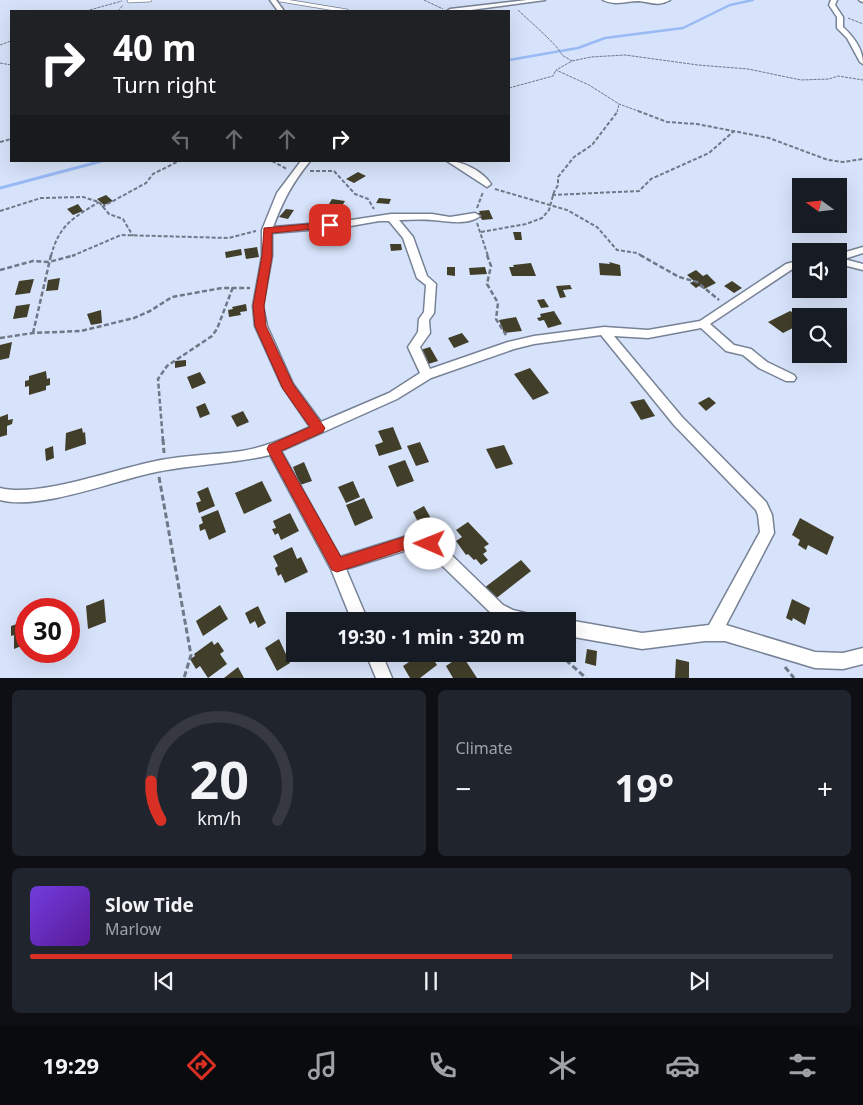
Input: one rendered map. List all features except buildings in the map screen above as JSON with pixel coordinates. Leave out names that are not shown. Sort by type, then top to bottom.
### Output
[{"type":"street","points":[[459,10],[542,0]]},
{"type":"street","points":[[606,0],[617,2],[639,0],[652,3],[667,0]]},
{"type":"street","points":[[834,0],[832,5],[840,16],[840,28],[850,37],[863,62]]},
{"type":"street","points":[[305,162],[295,173],[280,199],[267,230],[267,256],[258,306],[261,326],[288,386],[318,428]]},
{"type":"street","points":[[452,162],[482,178],[486,185]]},
{"type":"street","points":[[267,230],[345,224],[385,218],[432,217],[450,220],[475,216]]},
{"type":"street","points":[[385,218],[408,237],[422,278],[431,284],[429,313],[424,320],[423,335],[414,347],[426,375]]},
{"type":"street","points":[[847,255],[863,250]]},
{"type":"street","points":[[847,263],[863,267]]},
{"type":"street","points":[[0,494],[11,497],[44,493],[161,465],[243,456],[273,449],[393,396],[426,375],[512,345],[534,340],[604,331],[648,334],[703,324],[792,265]]},
{"type":"street","points":[[703,324],[730,348],[747,352],[763,365],[790,378]]},
{"type":"street","points":[[604,331],[678,420],[761,506],[765,515],[767,532],[714,632]]},
{"type":"street","points":[[273,449],[337,565],[356,612]]},
{"type":"street","points":[[337,565],[407,543],[430,544],[502,612]]},
{"type":"street","points":[[576,629],[642,641],[714,632],[725,633],[815,660],[843,661],[863,656]]},
{"type":"street","points":[[377,662],[384,678]]},
{"type":"lane","points":[[127,0],[150,0]]},
{"type":"lane","points":[[280,0],[340,10]]},
{"type":"lane","points":[[296,3],[300,0]]},
{"type":"path","points":[[90,10],[127,0]]},
{"type":"path","points":[[424,0],[447,10]]},
{"type":"path","points":[[511,4],[560,49],[562,56],[572,61]]},
{"type":"path","points":[[840,16],[863,24]]},
{"type":"path","points":[[510,88],[553,76],[556,70],[572,61],[591,56],[625,55],[698,65],[748,69],[801,80],[828,79],[838,76],[863,80]]},
{"type":"path","points":[[556,70],[589,85],[619,104],[667,122],[697,124],[769,138],[828,160],[843,162],[863,158]]},
{"type":"path","points":[[481,232],[532,223],[545,216],[562,172],[574,157],[592,145],[618,110],[619,104]]},
{"type":"path","points":[[552,195],[639,191],[652,180],[709,153],[734,131]]},
{"type":"path","points":[[102,207],[146,183],[153,174],[178,162]]},
{"type":"path","points":[[274,162],[295,173],[334,171],[355,194],[368,199],[385,218]]},
{"type":"path","points":[[512,345],[496,319],[498,303],[487,284],[491,266],[475,216],[486,185],[527,199],[551,204],[597,227],[616,250],[635,252],[679,277],[697,282],[727,308]]},
{"type":"path","points":[[0,211],[40,198],[78,196],[99,202],[110,215],[123,219],[133,236]]},
{"type":"path","points":[[33,333],[54,241],[72,218],[99,202]]},
{"type":"path","points":[[0,270],[33,261],[49,262],[72,256],[115,237],[229,238],[249,232],[267,230]]},
{"type":"path","points":[[0,338],[33,333],[81,331],[134,318],[150,312],[172,298],[233,288],[261,289]]},
{"type":"path","points":[[184,678],[191,655],[161,465],[158,378],[166,366],[212,336],[217,329],[233,288]]},
{"type":"path","points":[[568,662],[586,678]]},
{"type":"waterway","points":[[510,60],[578,48],[605,38],[683,28],[730,5],[753,0]]},
{"type":"waterway","points":[[0,188],[98,162]]},
{"type":"route","points":[[330,225],[267,230],[267,256],[258,306],[261,326],[288,386],[318,428],[273,449],[337,565],[407,543],[430,544]]}]
